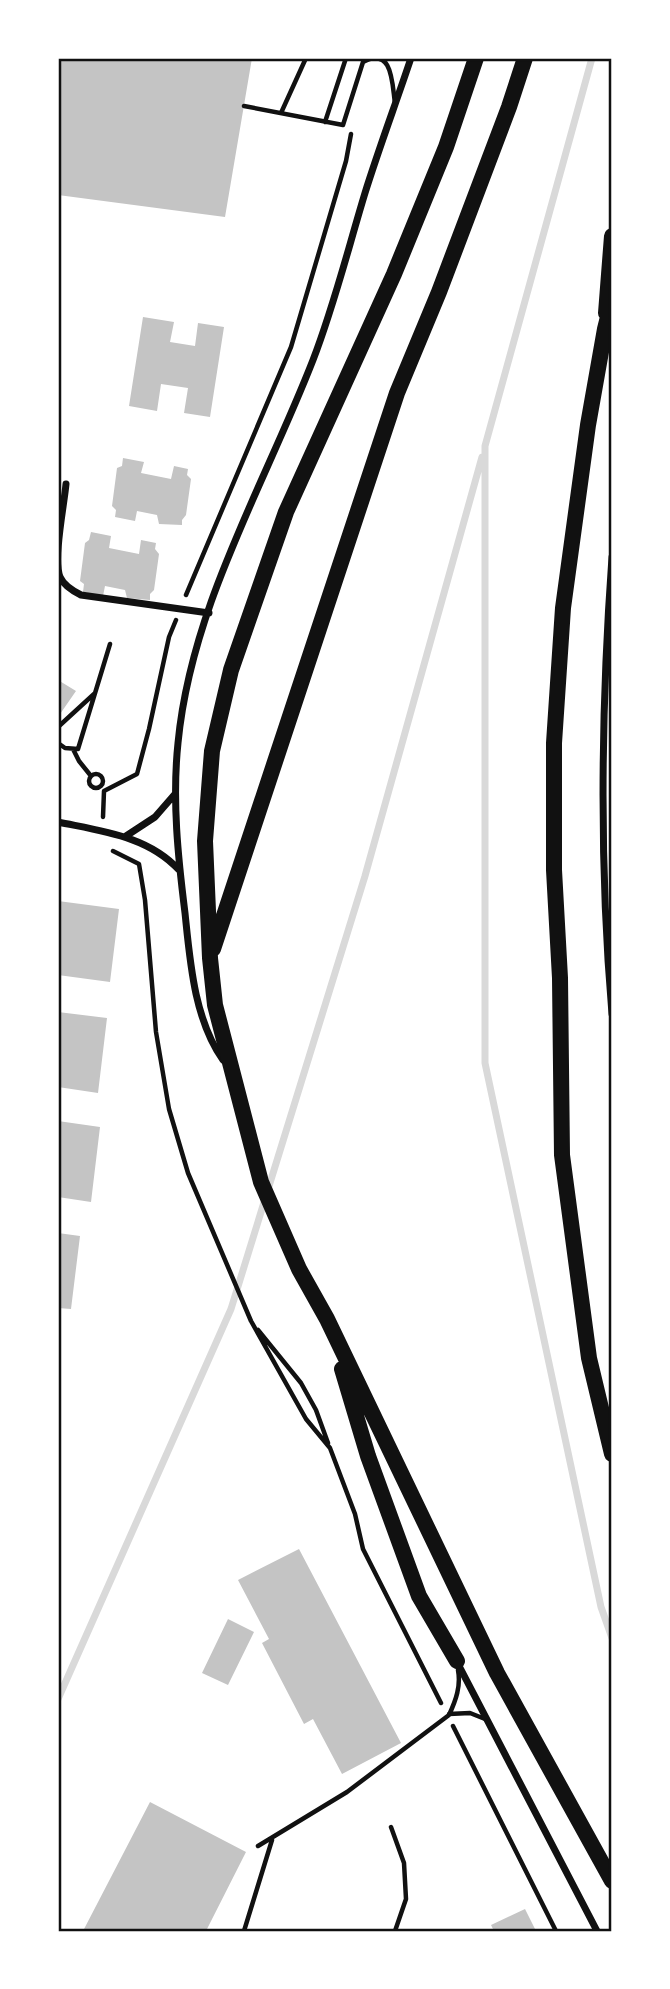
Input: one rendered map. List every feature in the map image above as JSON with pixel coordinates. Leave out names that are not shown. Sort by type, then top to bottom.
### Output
[{"type":"main road","points":[[477,58],[446,147],[394,274],[286,512],[231,670],[212,751],[207,795],[205,841],[210,958],[215,1005],[261,1182],[299,1269],[327,1319],[497,1673],[612,1881]]},
{"type":"main road","points":[[210,958],[397,393],[439,292],[509,107],[524,58]]},
{"type":"main road","points":[[605,329],[612,236]]},
{"type":"main road","points":[[612,301],[588,425],[563,608],[554,743],[554,870],[560,978],[562,1155],[589,1358],[612,1454]]},
{"type":"main road","points":[[327,1319],[368,1456],[419,1596],[457,1661]]},
{"type":"street","points":[[233,1073],[218,1051],[197,993],[189,959],[176,793],[182,710],[188,681],[236,535],[313,360],[411,58]]},
{"type":"street","points":[[66,484],[58,562],[61,579],[70,589],[81,595],[209,613]]},
{"type":"street","points":[[612,557],[604,672],[603,811],[612,1014]]},
{"type":"street","points":[[126,836],[155,817],[176,793]]},
{"type":"street","points":[[58,822],[126,836],[151,847],[180,870]]},
{"type":"street","points":[[457,1661],[597,1931]]},
{"type":"lane","points":[[281,113],[306,58]]},
{"type":"lane","points":[[325,122],[346,58]]},
{"type":"lane","points":[[244,106],[343,125],[361,67],[366,60],[380,59],[391,69],[395,107]]},
{"type":"lane","points":[[258,1846],[346,1792],[447,1713],[456,1702],[459,1687],[457,1661]]},
{"type":"lane","points":[[447,1713],[470,1713],[490,1722]]},
{"type":"lane","points":[[391,1827],[404,1863],[406,1899],[395,1931]]},
{"type":"lane","points":[[244,1931],[272,1839]]},
{"type":"path","points":[[58,743],[78,749],[110,644]]},
{"type":"path","points":[[58,727],[95,694]]},
{"type":"path","points":[[73,749],[92,776]]},
{"type":"path","points":[[229,1270],[251,1321],[306,1419],[330,1448]]},
{"type":"path","points":[[251,1321],[301,1383],[316,1410],[355,1514],[363,1549],[447,1713]]},
{"type":"path","points":[[452,1724],[556,1931]]},
{"type":"building","points":[[58,58],[252,58],[225,217],[58,195]]},
{"type":"building","points":[[143,317],[174,322],[170,342],[195,346],[198,323],[224,327],[210,417],[184,413],[188,388],[161,384],[157,411],[129,406]]},
{"type":"building","points":[[123,458],[144,462],[141,473],[171,479],[174,466],[188,469],[187,475],[191,479],[182,525],[159,524],[157,515],[137,511],[135,521],[115,517],[116,510],[112,506],[117,468],[122,466]]},
{"type":"building","points":[[91,532],[111,536],[109,548],[139,554],[141,540],[156,543],[155,549],[159,554],[150,600],[127,598],[125,590],[105,586],[103,596],[83,592],[84,584],[80,581],[85,543]]},
{"type":"building","points":[[58,680],[76,691],[58,717]]},
{"type":"building","points":[[58,901],[119,909],[110,982],[58,975]]},
{"type":"building","points":[[58,1012],[107,1018],[98,1093],[58,1087]]},
{"type":"building","points":[[58,1121],[100,1127],[91,1202],[58,1197]]},
{"type":"building","points":[[58,1233],[80,1236],[71,1309],[58,1308]]},
{"type":"building","points":[[299,1549],[401,1743],[342,1774],[313,1719],[304,1724],[262,1643],[269,1639],[238,1580]]},
{"type":"building","points":[[228,1619],[254,1632],[228,1685],[202,1673]]},
{"type":"building","points":[[150,1802],[246,1852],[206,1931],[83,1931]]},
{"type":"building","points":[[525,1909],[536,1931],[494,1931],[491,1925]]},
{"type":"waterway","points":[[592,58],[485,446],[485,1063],[601,1607],[612,1638]]},
{"type":"waterway","points":[[58,1699],[231,1309],[365,876],[482,457]]}]
